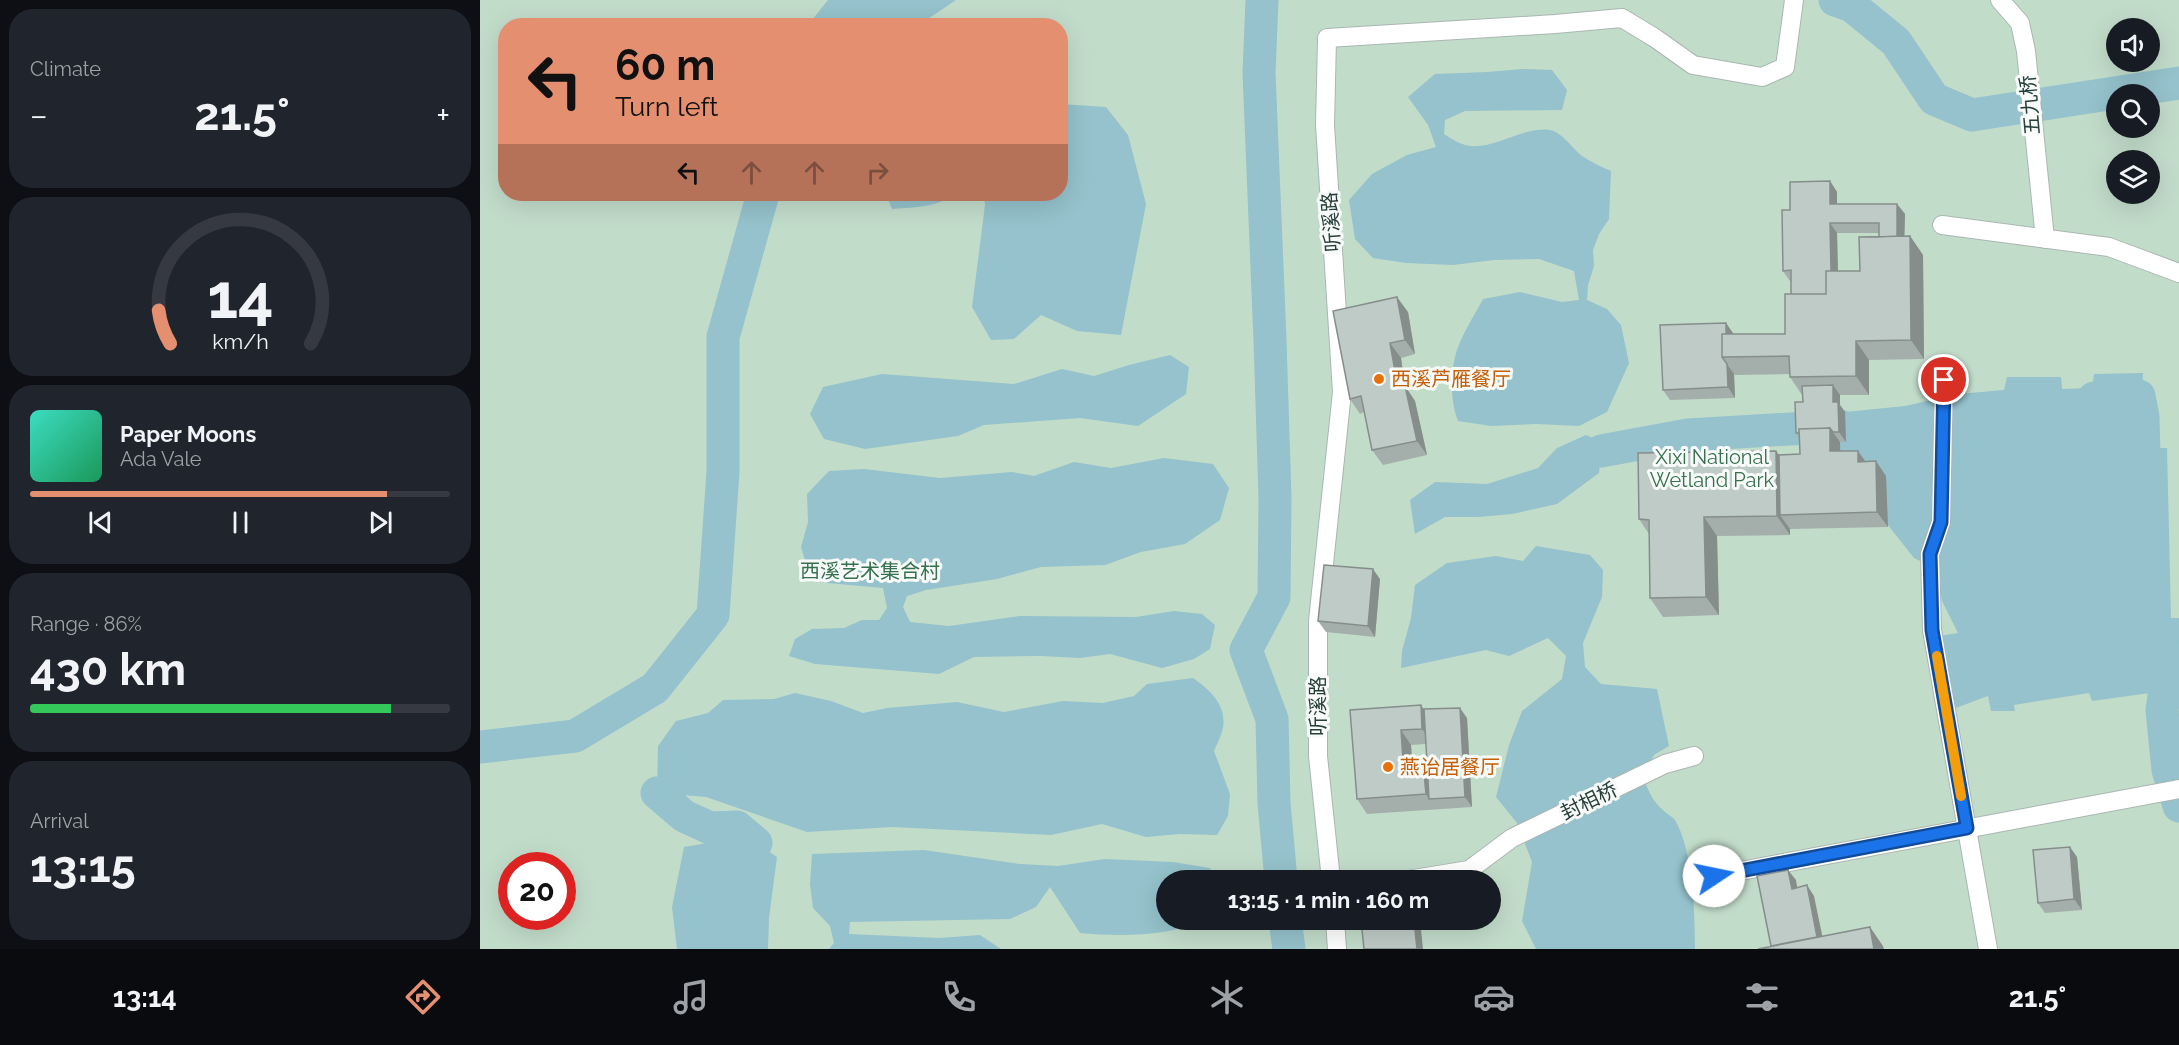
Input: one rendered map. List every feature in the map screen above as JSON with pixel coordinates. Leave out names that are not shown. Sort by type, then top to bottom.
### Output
[{"type":"street","name":"听溪路","points":[[1330,870],[1318,756],[1318,621],[1342,392],[1325,125],[1327,38],[1622,18],[1693,65],[1762,78],[1785,67],[1794,0]]},
{"type":"street","name":"五九桥","points":[[2000,0],[2020,23],[2045,239]]},
{"type":"street","points":[[1942,225],[2109,247],[2179,273]]},
{"type":"street","points":[[1944,380],[1941,522],[1930,554],[1932,630],[1989,949]]},
{"type":"street","name":"封相桥","points":[[1469,870],[1512,838],[1665,764],[1694,756]]},
{"type":"street","points":[[1714,876],[2179,789]]},
{"type":"street","points":[[1336,930],[1337,949]]},
{"type":"green space","name":"Xixi National Wetland Park","points":[[480,0],[2179,0],[2179,949],[480,949]]},
{"type":"water","points":[[828,0],[956,0],[929,18],[814,18]]},
{"type":"water","points":[[1523,69],[1552,70],[1567,90],[1562,110],[1465,111],[1445,120],[1444,134],[1462,144],[1475,146],[1486,145],[1528,132],[1550,130],[1563,137],[1582,156],[1611,171],[1609,219],[1599,234],[1593,250],[1594,266],[1588,285],[1587,300],[1607,309],[1621,325],[1629,363],[1607,412],[1579,426],[1536,424],[1491,426],[1458,421],[1452,390],[1453,365],[1457,350],[1483,299],[1520,292],[1562,302],[1579,300],[1574,271],[1539,259],[1494,260],[1453,265],[1406,263],[1373,258],[1355,239],[1349,200],[1372,174],[1407,155],[1436,147],[1428,125],[1408,97],[1435,74]]},
{"type":"water","points":[[1068,104],[1106,107],[1128,135],[1146,204],[1121,335],[1077,331],[1041,315],[1014,339],[991,340],[972,307],[985,201],[1068,201]]},
{"type":"water","points":[[889,201],[943,201],[915,207],[892,209]]},
{"type":"water","points":[[1170,355],[1189,367],[1186,394],[1138,426],[1080,418],[984,425],[958,436],[865,449],[824,439],[810,414],[823,387],[882,374],[1014,384],[1062,369],[1094,376]]},
{"type":"water","points":[[2143,373],[2142,393],[2139,396],[2142,411],[2156,413],[2157,448],[2167,448],[2171,618],[2179,618],[2179,689],[2092,701],[2089,693],[2014,705],[2015,711],[1991,711],[1988,696],[1953,709],[1938,636],[1958,633],[1942,601],[1937,569],[1914,558],[1841,466],[1840,442],[1845,412],[1905,406],[1958,394],[2004,390],[2007,377],[2061,377],[2062,389],[2092,388],[2094,374]]},
{"type":"water","points":[[1586,435],[1602,442],[1599,473],[1557,504],[1512,514],[1445,517],[1415,534],[1410,500],[1435,482],[1487,484],[1538,468],[1557,448]]},
{"type":"water","points":[[1164,458],[1213,464],[1229,488],[1220,520],[1185,544],[1141,552],[1105,565],[1041,567],[997,579],[926,590],[907,596],[903,607],[910,622],[949,626],[1020,616],[1136,617],[1174,611],[1202,614],[1215,625],[1210,649],[1194,659],[1162,668],[1110,654],[1080,658],[974,657],[939,674],[815,664],[789,656],[795,639],[812,629],[844,628],[862,620],[879,620],[887,608],[883,588],[827,583],[808,570],[801,547],[808,522],[807,494],[829,471],[864,469],[940,478],[1012,472],[1034,476],[1074,462],[1111,468]]},
{"type":"water","points":[[1536,546],[1590,555],[1603,570],[1602,597],[1583,643],[1585,667],[1601,684],[1657,689],[1669,746],[1654,755],[1643,776],[1653,799],[1675,820],[1686,848],[1693,901],[1695,949],[1536,949],[1522,921],[1532,862],[1517,823],[1496,797],[1509,745],[1522,711],[1562,679],[1566,656],[1548,638],[1509,656],[1486,650],[1401,668],[1402,651],[1411,618],[1415,585],[1447,563],[1496,556],[1523,561]]},
{"type":"water","points":[[1193,678],[1216,699],[1224,720],[1214,751],[1230,794],[1228,816],[1217,835],[1180,834],[1146,837],[1102,824],[1051,835],[893,827],[807,832],[706,797],[657,793],[658,746],[676,721],[708,713],[723,700],[774,699],[795,693],[831,701],[863,713],[887,708],[957,702],[1004,712],[1063,701],[1103,703],[1134,696],[1147,684]]},
{"type":"water","points":[[713,842],[756,843],[777,857],[769,918],[768,949],[677,949],[672,907],[684,847]]},
{"type":"water","points":[[924,850],[1020,864],[1058,866],[1105,859],[1173,862],[1211,870],[1156,870],[1156,930],[1172,930],[1129,935],[1080,933],[1050,887],[1036,907],[1010,919],[850,922],[849,934],[939,938],[980,935],[1001,949],[829,949],[834,943],[830,926],[813,908],[810,884],[812,854]]},
{"type":"building","points":[[1830,181],[1830,204],[1897,204],[1897,236],[1879,237],[1879,223],[1830,223],[1831,271],[1826,271],[1826,294],[1791,294],[1791,270],[1783,271],[1782,210],[1790,210],[1790,182]]},
{"type":"building","points":[[1910,236],[1911,340],[1856,341],[1856,376],[1790,377],[1789,356],[1722,357],[1722,334],[1785,334],[1785,294],[1826,294],[1826,271],[1860,271],[1859,237]]},
{"type":"building","name":"西溪芦雁餐厅","points":[[1397,297],[1405,340],[1390,343],[1398,388],[1405,386],[1417,441],[1372,450],[1361,396],[1350,399],[1333,311]]},
{"type":"building","points":[[1726,323],[1726,334],[1722,334],[1722,357],[1727,364],[1728,387],[1663,390],[1660,325]]},
{"type":"building","points":[[1833,385],[1833,402],[1838,402],[1839,432],[1833,432],[1830,428],[1799,429],[1799,433],[1796,433],[1795,402],[1803,402],[1802,386]]},
{"type":"building","points":[[1830,428],[1830,451],[1858,451],[1858,462],[1876,461],[1877,512],[1780,515],[1779,455],[1800,454],[1799,429]]},
{"type":"building","points":[[1776,451],[1777,516],[1704,517],[1706,597],[1650,598],[1649,520],[1639,519],[1638,453]]},
{"type":"building","points":[[1324,565],[1373,569],[1368,626],[1318,621]]},
{"type":"building","name":"燕诒居餐厅","points":[[1421,705],[1422,729],[1401,730],[1404,775],[1424,773],[1426,794],[1357,799],[1350,710]]},
{"type":"building","points":[[1460,708],[1465,797],[1429,799],[1424,709]]},
{"type":"building","points":[[2070,847],[2074,899],[2038,903],[2033,850]]},
{"type":"building","points":[[1788,870],[1792,889],[1807,885],[1817,937],[1771,946],[1757,876]]},
{"type":"building","points":[[1870,927],[1874,949],[1758,949]]},
{"type":"building","points":[[1362,930],[1415,930],[1417,949],[1364,949]]},
{"type":"waterway","points":[[1262,0],[1259,73],[1275,498],[1274,597],[1246,650],[1272,719],[1274,803],[1280,870]]},
{"type":"waterway","points":[[1835,0],[1852,6],[1896,42],[1934,99],[1972,115],[2179,83]]},
{"type":"waterway","points":[[480,747],[575,736],[655,688],[713,615],[723,472],[723,337],[761,201]]},
{"type":"waterway","points":[[2094,398],[2139,396],[2143,417],[2144,455]]},
{"type":"waterway","points":[[1601,451],[1688,435],[1840,426]]},
{"type":"waterway","points":[[2163,647],[2165,690],[2162,710],[2168,770],[2179,806]]},
{"type":"waterway","points":[[657,793],[684,816],[710,828],[737,827],[756,843]]},
{"type":"waterway","points":[[1286,930],[1289,949]]},
{"type":"slow traffic","points":[[1937,656],[1961,796]]},
{"type":"place","name":"西溪芦雁餐厅","points":[[1379,379]]},
{"type":"place","name":"燕诒居餐厅","points":[[1388,767]]},
{"type":"route","points":[[1714,876],[1967,828],[1932,630],[1930,554],[1941,522],[1944,380]]},
{"type":"park label","name":"西溪艺术集合村","points":[[870,571]]}]
